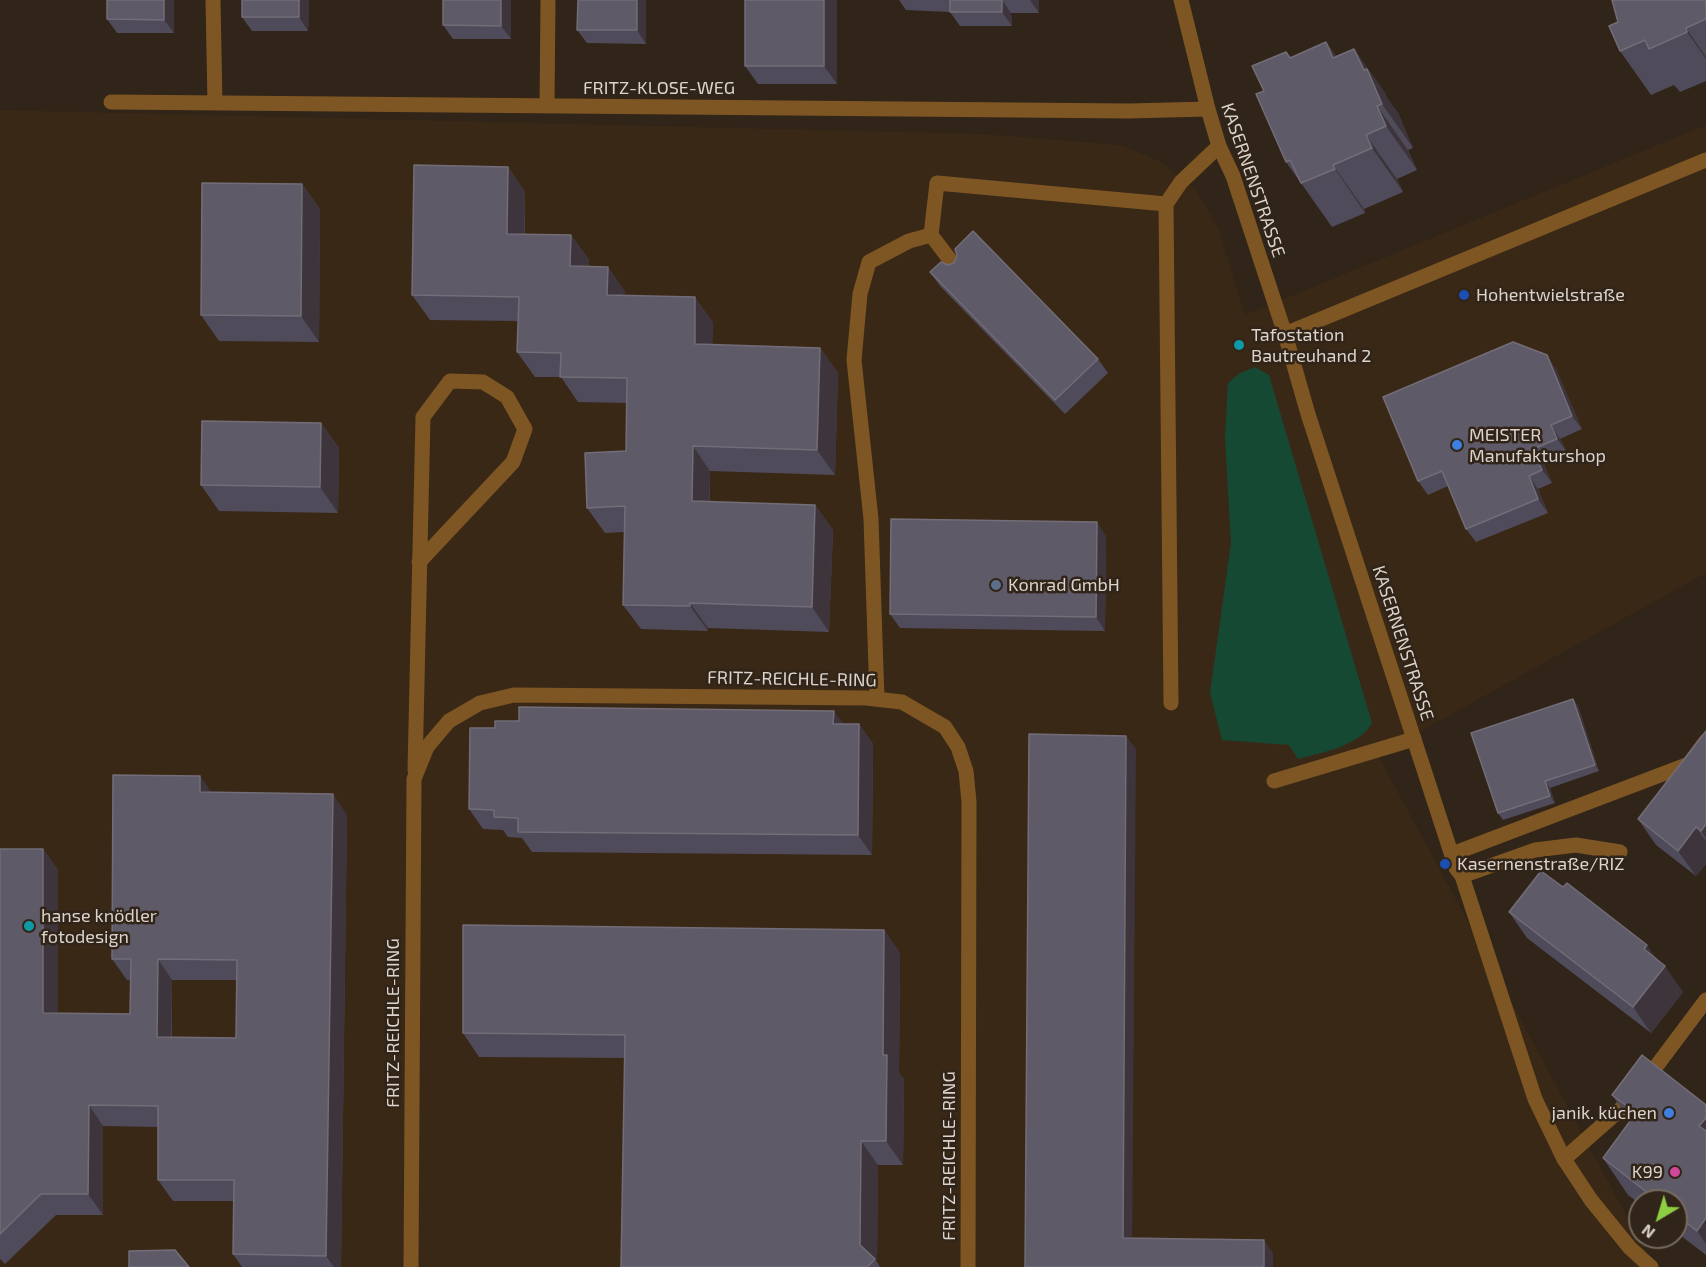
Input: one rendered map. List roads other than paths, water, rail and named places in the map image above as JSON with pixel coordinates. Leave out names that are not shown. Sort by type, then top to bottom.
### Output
[{"type":"street","points":[[213,0],[215,103]]},
{"type":"street","points":[[547,106],[548,0]]},
{"type":"street","name":"KASERNENSTRASSE","points":[[1181,0],[1219,146],[1233,176],[1456,868],[1462,876],[1535,1099],[1564,1159],[1591,1200],[1630,1248],[1651,1267]]},
{"type":"street","name":"FRITZ-KLOSE-WEG","points":[[111,102],[1129,111],[1208,109]]},
{"type":"street","points":[[1171,703],[1166,204],[1182,182],[1219,146]]},
{"type":"street","points":[[1285,334],[1706,160]]},
{"type":"street","points":[[957,269],[931,235],[937,183],[1166,204]]},
{"type":"street","points":[[877,699],[870,519],[854,360],[860,294],[869,262],[909,241],[931,235]]},
{"type":"street","name":"FRITZ-REICHLE-RING","points":[[411,1267],[414,779],[419,562],[423,417],[450,381],[483,382],[507,397],[525,429],[513,462],[419,562]]},
{"type":"street","name":"FRITZ-REICHLE-RING","points":[[414,779],[427,747],[449,721],[480,703],[514,695],[866,698],[902,702],[945,727],[958,747],[966,771],[969,802],[968,1267]]},
{"type":"street","points":[[1274,781],[1414,739]]},
{"type":"street","points":[[1452,854],[1689,764],[1706,741]]},
{"type":"street","points":[[1462,876],[1535,850],[1576,845],[1620,852]]},
{"type":"street","points":[[1564,1159],[1631,1101],[1706,1000]]},
{"type":"place","name":"Hohentwielstraße","points":[[1464,295]]},
{"type":"place","name":"Tafostation Bautreuhand 2","points":[[1239,345]]},
{"type":"place","name":"MEISTER Manufakturshop","points":[[1457,445]]},
{"type":"place","name":"Konrad GmbH","points":[[996,585]]},
{"type":"place","name":"Kasernenstraße/RIZ","points":[[1445,864]]},
{"type":"place","name":"hanse knödler fotodesign","points":[[29,926]]},
{"type":"place","name":"janik. küchen","points":[[1669,1113]]},
{"type":"place","name":"K99","points":[[1675,1172]]}]
